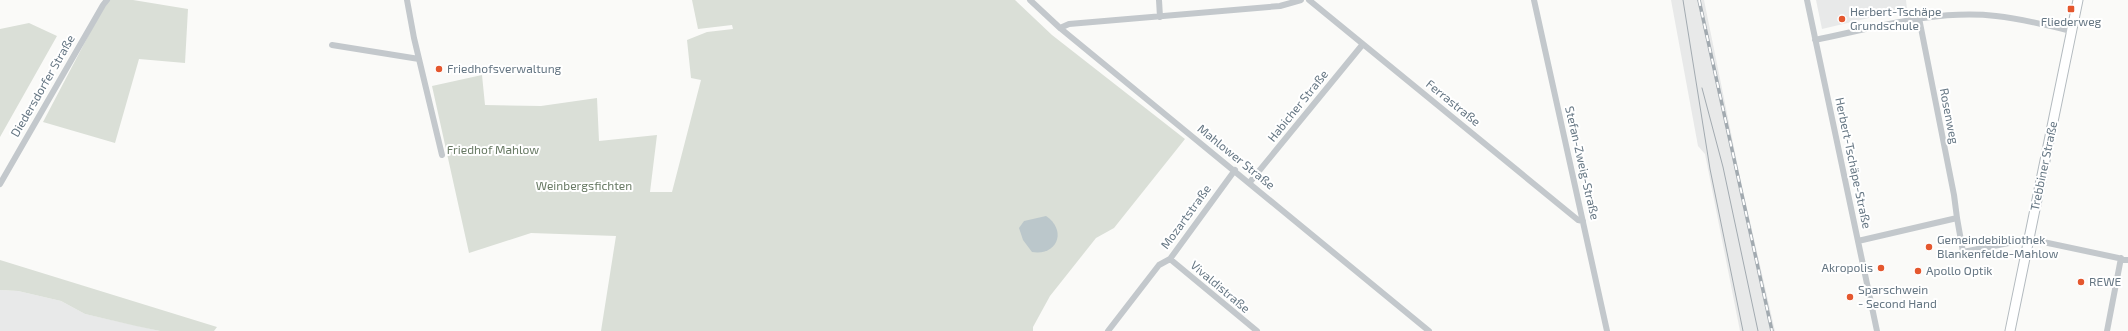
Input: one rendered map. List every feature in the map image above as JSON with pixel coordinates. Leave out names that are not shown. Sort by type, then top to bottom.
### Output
[{"type":"main road","name":"Trebbiner Straße","points":[[2010,331],[2078,0]]},
{"type":"street","name":"Diedersdorfer Straße","points":[[0,184],[103,4],[107,0]]},
{"type":"street","points":[[407,0],[419,59],[442,155]]},
{"type":"street","name":"Mahlower Straße","points":[[1030,0],[1060,28],[1250,182],[1429,331]]},
{"type":"street","points":[[1159,0],[1160,17]]},
{"type":"street","points":[[1060,28],[1069,24],[1280,6],[1301,0]]},
{"type":"street","name":"Ferrastraße","points":[[1310,0],[1578,220],[1583,221]]},
{"type":"street","name":"Stefan-Zweig-Straße","points":[[1534,0],[1607,331]]},
{"type":"street","name":"Herbert-Tschäpe-Straße","points":[[1807,0],[1877,331]]},
{"type":"street","points":[[1816,40],[1919,18],[1965,16],[1996,16],[2072,31]]},
{"type":"street","name":"Rosenweg","points":[[1919,18],[1954,194],[1963,252],[2029,239]]},
{"type":"street","name":"Habicher Straße","points":[[1250,182],[1363,44]]},
{"type":"street","points":[[332,46],[419,59]]},
{"type":"street","name":"Mozartstraße","points":[[1108,331],[1159,265],[1170,259],[1235,170]]},
{"type":"street","points":[[1858,241],[1957,218]]},
{"type":"street","points":[[2029,239],[2125,259],[2106,331]]},
{"type":"street","name":"Vivaldistraße","points":[[1170,259],[1257,331]]},
{"type":"shaded area","points":[[1671,0],[1704,0],[1741,182],[1775,331],[1740,331],[1705,154],[1698,146]]},
{"type":"shaded area","name":"Herbert-Tschäpe Grundschule","points":[[1816,0],[1906,0],[1907,9],[1822,29]]},
{"type":"shaded area","points":[[1046,216],[1056,228],[1058,235],[1057,241],[1048,250],[1032,252],[1023,240],[1019,228],[1024,221]]},
{"type":"shaded area","points":[[0,290],[18,291],[61,301],[85,314],[160,331],[0,331]]},
{"type":"green space","points":[[110,0],[133,0],[188,9],[185,63],[139,59],[115,143],[43,122],[105,4]]},
{"type":"green space","points":[[692,0],[1015,0],[1052,35],[1185,139],[1114,228],[1096,238],[1050,296],[1033,327],[1033,331],[601,331],[616,236],[531,233],[469,253],[432,86],[482,75],[485,105],[541,106],[597,98],[599,141],[657,135],[650,192],[672,192],[701,80],[691,78],[687,40],[707,32],[733,29],[732,25],[698,29]]},
{"type":"green space","points":[[29,23],[57,36],[0,137],[0,29]]},
{"type":"green space","points":[[0,260],[217,327],[214,331],[160,331],[85,314],[61,301],[18,291],[0,290]]},
{"type":"tram line","points":[[1683,0],[1710,169],[1743,331]]},
{"type":"tram line","points":[[1702,88],[1723,167],[1758,331]]},
{"type":"railway","points":[[1699,0],[1772,331]]},
{"type":"place","name":"Fliederweg","points":[[2071,9]]},
{"type":"place","name":"Herbert-Tschäpe Grundschule","points":[[1842,19]]},
{"type":"place","name":"Friedhofsverwaltung","points":[[439,69]]},
{"type":"place","name":"Gemeindebibliothek Blankenfelde-Mahlow","points":[[1929,247]]},
{"type":"place","name":"Akropolis","points":[[1881,268]]},
{"type":"place","name":"Apollo Optik","points":[[1918,271]]},
{"type":"place","name":"REWE","points":[[2081,282]]},
{"type":"place","name":"Sparschwein - Second Hand","points":[[1850,297]]},
{"type":"park label","name":"Friedhof Mahlow","points":[[493,150]]},
{"type":"park label","name":"Weinbergsfichten","points":[[584,186]]}]
